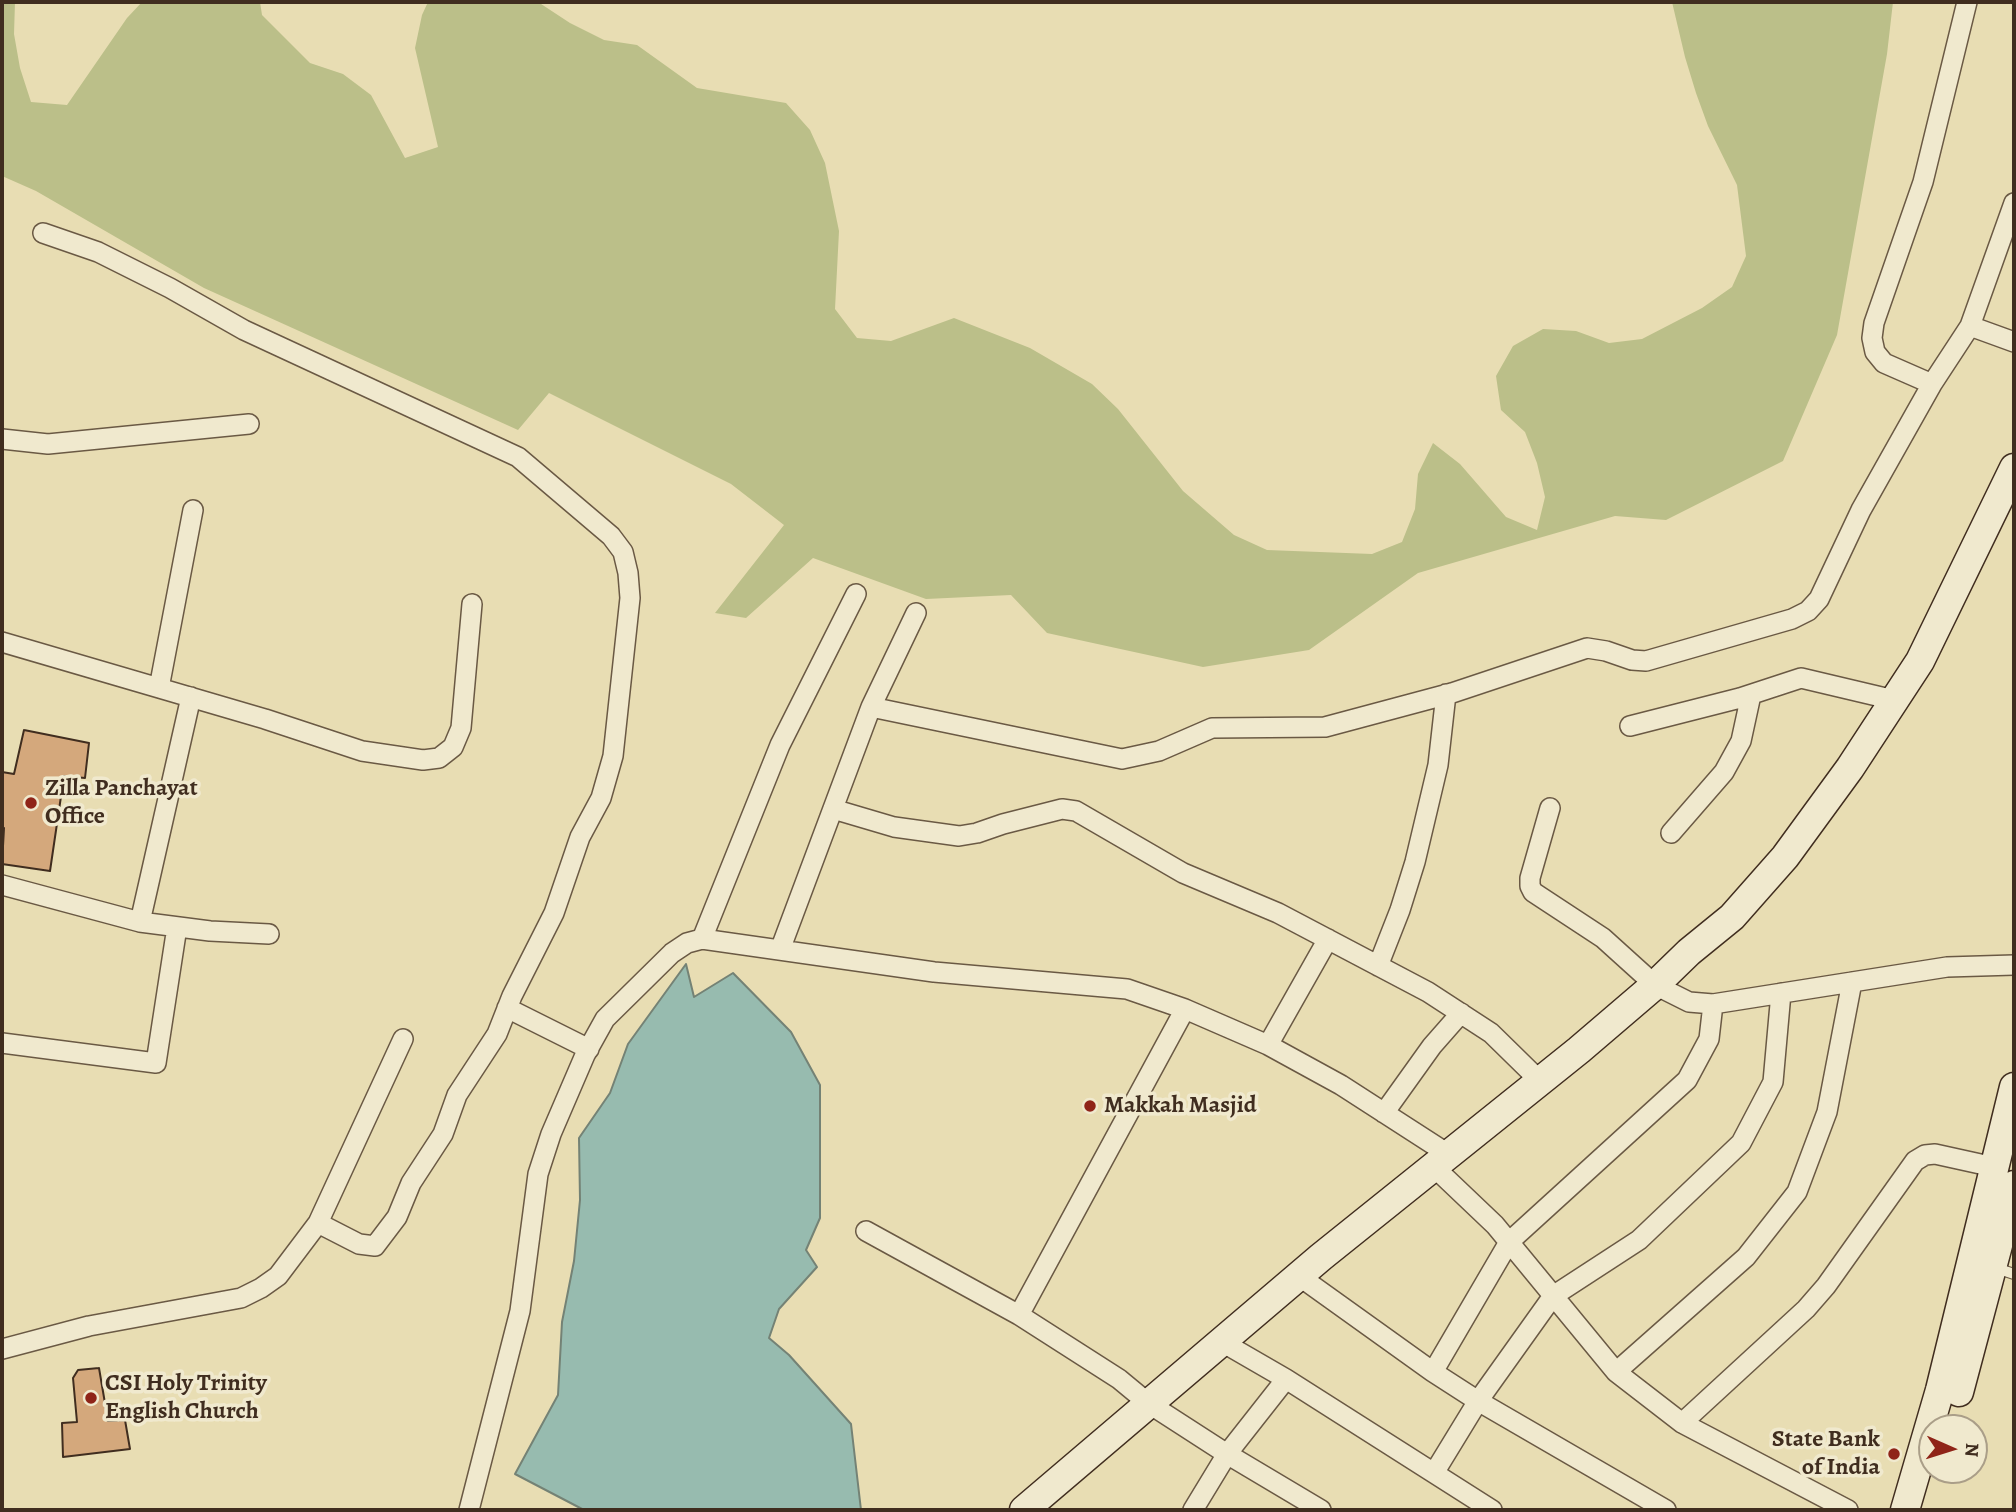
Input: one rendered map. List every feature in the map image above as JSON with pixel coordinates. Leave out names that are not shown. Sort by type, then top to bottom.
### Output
[{"type":"street","points":[[1932,384],[1884,363],[1875,352],[1872,338],[1874,323],[1923,182],[1967,2]]},
{"type":"street","points":[[872,707],[1122,760],[1159,751],[1212,728],[1325,727],[1446,694],[1587,648],[1646,661],[1808,611],[1819,599],[1861,510],[1932,384],[1970,326],[2014,204]]},
{"type":"street","points":[[43,233],[97,252],[170,288],[244,330],[518,457],[611,536],[623,552],[630,598],[616,731],[607,778],[592,816],[580,837],[554,913],[507,1007],[497,1034],[457,1095],[443,1134],[411,1182],[397,1217],[375,1246],[359,1244],[318,1223]]},
{"type":"street","points":[[1970,326],[2014,342]]},
{"type":"street","points":[[2,439],[48,444],[249,424]]},
{"type":"street","points":[[1038,1507],[1148,1403],[1298,1276],[1540,1081],[1732,917],[1785,858],[1850,768],[1920,661],[2014,468]]},
{"type":"street","points":[[159,688],[192,510]]},
{"type":"street","points":[[702,939],[780,746],[856,594]]},
{"type":"street","points":[[2,642],[191,697],[362,751],[424,760],[439,758],[453,747],[461,728],[472,604]]},
{"type":"street","points":[[780,950],[872,707],[916,613]]},
{"type":"street","points":[[1630,726],[1751,695],[1801,678],[1894,700]]},
{"type":"street","points":[[1378,966],[1415,862],[1438,765],[1446,694]]},
{"type":"street","points":[[1671,833],[1724,772],[1741,741],[1751,695]]},
{"type":"street","points":[[140,922],[191,697]]},
{"type":"street","points":[[1550,808],[1530,878],[1533,892],[1603,938],[1655,985],[1689,1002],[1713,1003],[1947,967],[2014,965]]},
{"type":"street","points":[[833,809],[894,827],[959,836],[1062,809],[1076,811],[1183,873],[1278,913],[1427,992],[1491,1033],[1540,1081]]},
{"type":"street","points":[[2,885],[140,922],[210,931],[269,933]]},
{"type":"street","points":[[2,1043],[156,1063],[177,927]]},
{"type":"street","points":[[469,1510],[520,1311],[538,1174],[551,1134],[605,1019],[672,953],[687,943],[702,939],[934,972],[1127,989],[1185,1009],[1268,1045],[1341,1085],[1384,1113],[1441,1160],[1616,1373],[1682,1423],[1848,1510]]},
{"type":"street","points":[[1268,1045],[1328,939]]},
{"type":"street","points":[[1616,1373],[1746,1256],[1797,1192],[1827,1112],[1852,982]]},
{"type":"street","points":[[1434,1474],[1478,1401],[1553,1296],[1639,1240],[1741,1143],[1773,1082],[1781,993]]},
{"type":"street","points":[[1433,1372],[1509,1242],[1687,1080],[1709,1040],[1713,1003]]},
{"type":"street","points":[[507,1007],[589,1049]]},
{"type":"street","points":[[1018,1315],[1185,1009]]},
{"type":"street","points":[[1384,1113],[1432,1046],[1461,1013]]},
{"type":"street","points":[[2,1349],[89,1326],[241,1298],[278,1276],[318,1223],[403,1039]]},
{"type":"street","points":[[1953,1414],[2003,1270],[2004,1176],[2014,1087]]},
{"type":"street","points":[[1682,1423],[1819,1294],[1915,1161],[1925,1155],[1935,1154],[2004,1176]]},
{"type":"street","points":[[1905,1510],[2004,1176]]},
{"type":"street","points":[[866,1231],[1018,1315],[1119,1379],[1148,1403],[1227,1454],[1321,1510]]},
{"type":"street","points":[[1298,1276],[1478,1401],[1666,1510]]},
{"type":"street","points":[[1222,1342],[1286,1379],[1492,1510]]},
{"type":"street","points":[[1193,1510],[1227,1454],[1286,1379]]},
{"type":"street","points":[[1924,1510],[1932,1484]]},
{"type":"green space","points":[[2,2],[15,2],[14,34],[20,68],[31,102],[67,105],[127,18],[142,2],[260,2],[262,15],[310,63],[343,74],[371,95],[405,158],[438,147],[415,48],[422,15],[428,2],[538,2],[570,23],[604,40],[637,45],[697,88],[786,103],[810,130],[825,163],[839,231],[835,309],[857,338],[891,341],[954,318],[1030,348],[1092,384],[1118,409],[1183,491],[1234,535],[1267,550],[1372,554],[1402,542],[1415,509],[1418,474],[1433,443],[1460,464],[1506,517],[1537,530],[1545,497],[1537,463],[1525,432],[1501,410],[1496,376],[1513,346],[1543,329],[1576,331],[1609,343],[1642,339],[1702,308],[1732,287],[1746,256],[1737,185],[1708,126],[1696,93],[1672,2],[1893,2],[1887,54],[1837,335],[1783,461],[1666,520],[1615,516],[1418,573],[1309,650],[1203,667],[1047,633],[1011,595],[926,599],[813,558],[746,618],[715,613],[784,525],[731,484],[549,393],[518,430],[204,288],[36,191],[2,176]]},
{"type":"water","points":[[686,964],[694,997],[733,973],[791,1032],[820,1085],[820,1218],[806,1250],[817,1267],[779,1309],[769,1338],[789,1355],[851,1424],[861,1510],[584,1510],[515,1474],[558,1395],[562,1322],[574,1261],[580,1200],[579,1138],[610,1093],[628,1044]]},
{"type":"building","name":"Zilla Panchayat Office","points":[[24,730],[89,743],[85,778],[64,776],[50,871],[2,864],[2,772],[14,774]]},
{"type":"building","points":[[99,1368],[108,1421],[125,1420],[130,1449],[63,1457],[62,1423],[77,1422],[73,1378],[78,1370]]},
{"type":"place","name":"Zilla Panchayat Office","points":[[31,803]]},
{"type":"place","name":"Makkah Masjid","points":[[1090,1106]]},
{"type":"place","name":"CSI Holy Trinity English Church","points":[[91,1398]]},
{"type":"place","name":"State Bank of India","points":[[1894,1454]]}]
